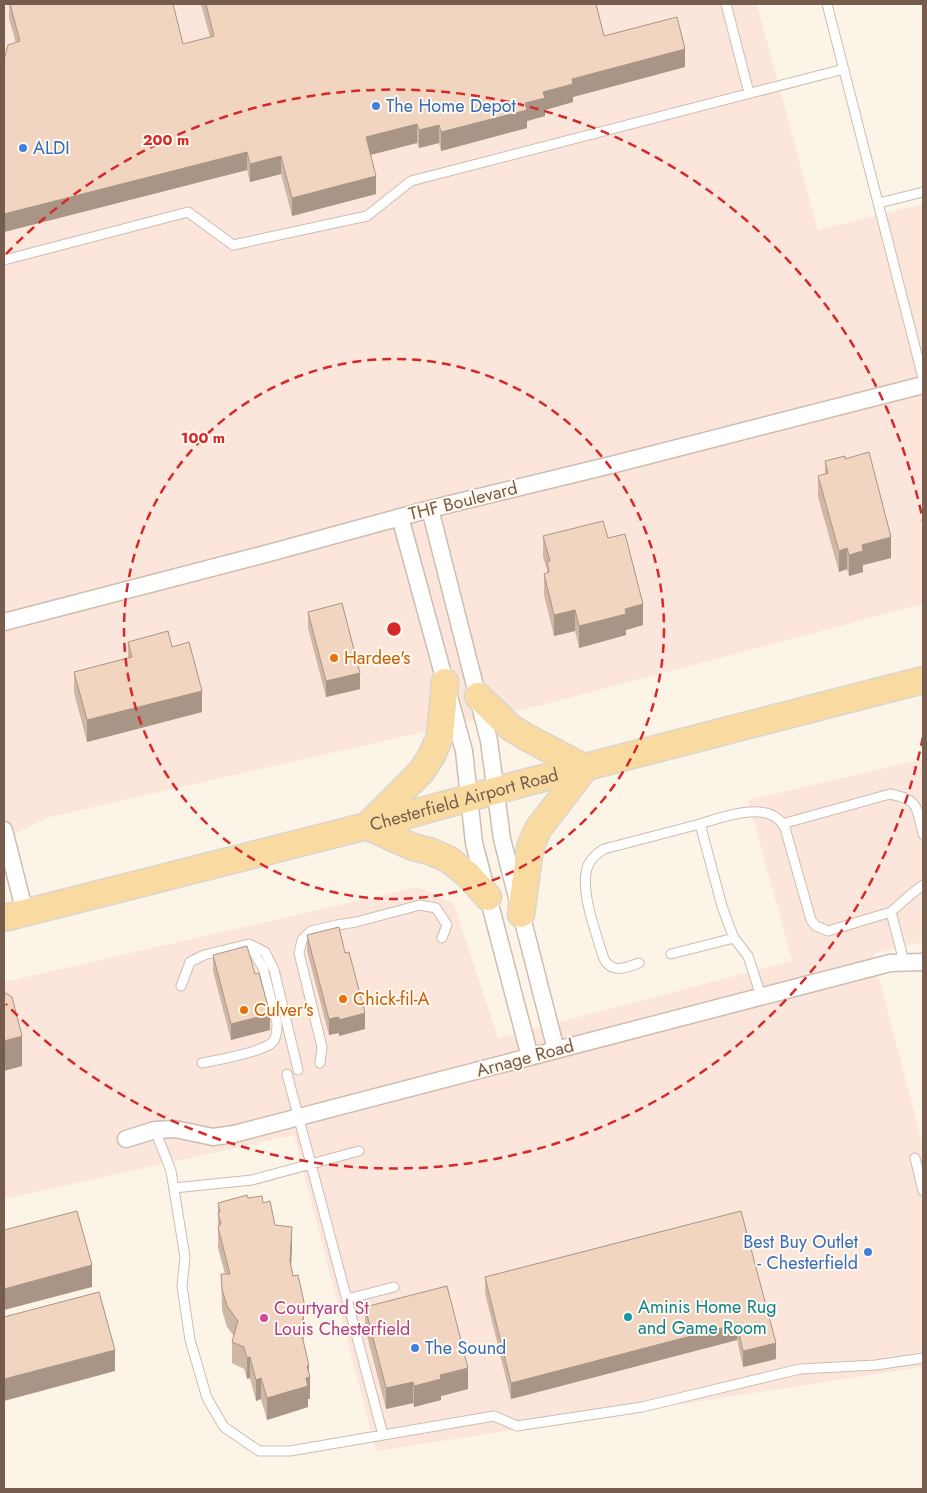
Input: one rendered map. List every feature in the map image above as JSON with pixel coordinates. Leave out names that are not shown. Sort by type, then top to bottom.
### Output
[{"type":"main road","name":"Chesterfield Airport Road","points":[[14,916],[367,826],[496,790],[923,680]]},
{"type":"main road","points":[[445,682],[440,736],[432,755],[421,772],[367,826],[413,847],[448,859],[468,875],[488,897]]},
{"type":"main road","points":[[478,696],[510,727],[585,768],[538,829],[530,848],[521,914]]},
{"type":"street","name":"THF Boulevard","points":[[4,622],[260,556],[430,509],[923,385]]},
{"type":"street","points":[[430,509],[489,740],[502,839],[556,1050]]},
{"type":"street","points":[[400,517],[464,751],[474,843],[530,1057]]},
{"type":"street","points":[[4,830],[14,916]]},
{"type":"street","name":"Arnage Road","points":[[126,1139],[155,1130],[176,1129],[213,1136],[234,1134],[890,963],[923,962]]},
{"type":"lane","points":[[726,4],[749,93]]},
{"type":"lane","points":[[827,4],[923,378]]},
{"type":"lane","points":[[4,260],[188,212],[233,245],[367,216],[411,181],[844,69]]},
{"type":"lane","points":[[878,204],[923,192]]},
{"type":"lane","points":[[782,824],[890,794],[903,796],[913,802],[923,834]]},
{"type":"lane","points":[[640,963],[619,969],[606,964],[604,959],[585,891],[586,872],[596,854],[604,849],[730,815],[753,812],[770,814],[778,819],[785,828],[811,920],[816,926],[828,931],[891,912],[923,885]]},
{"type":"lane","points":[[700,824],[722,906],[734,938],[748,956],[761,996]]},
{"type":"lane","points":[[320,1063],[322,1047],[299,953],[302,940],[311,931],[356,922],[420,905],[436,908],[447,925],[442,938]]},
{"type":"lane","points":[[891,912],[902,954],[902,962]]},
{"type":"lane","points":[[671,954],[734,938]]},
{"type":"lane","points":[[202,1063],[265,1047],[274,1041],[277,1023],[263,968],[249,944]]},
{"type":"lane","points":[[181,986],[190,962],[204,955],[249,944],[265,952],[274,970],[298,1070]]},
{"type":"lane","points":[[287,1074],[383,1435]]},
{"type":"lane","points":[[155,1130],[172,1171],[186,1257],[182,1286],[190,1340],[207,1398],[224,1427],[259,1451],[290,1451],[494,1416],[518,1426],[642,1407],[800,1369],[876,1365],[923,1358]]},
{"type":"lane","points":[[174,1188],[252,1180],[359,1151]]},
{"type":"lane","points":[[915,1158],[923,1191]]},
{"type":"lane","points":[[347,1299],[394,1287]]},
{"type":"shaded area","points":[[4,4],[757,4],[818,230],[923,204],[923,604],[546,704],[46,818],[4,840]]},
{"type":"shaded area","points":[[923,759],[923,942],[873,954],[923,1146],[923,1367],[376,1451],[294,1135],[4,1199],[4,982],[418,887],[454,904],[498,1038],[792,961],[748,800]]},
{"type":"building","points":[[10,4],[173,4],[183,44],[214,36],[206,4],[596,4],[604,36],[677,17],[685,49],[572,79],[573,84],[543,92],[545,98],[525,103],[527,110],[441,132],[439,125],[419,130],[417,124],[366,137],[376,176],[292,198],[281,156],[250,164],[247,152],[4,214],[4,60],[8,45],[20,41]]},
{"type":"building","points":[[869,452],[891,537],[862,545],[863,551],[849,555],[847,548],[839,551],[818,476],[828,473],[825,461],[845,456],[845,459]]},
{"type":"building","points":[[603,521],[608,538],[625,534],[643,604],[625,609],[626,614],[579,626],[575,610],[554,615],[544,574],[549,572],[547,561],[550,561],[543,536]]},
{"type":"building","name":"Hardee's","points":[[342,603],[360,673],[326,681],[308,612]]},
{"type":"building","points":[[168,631],[172,647],[189,642],[202,691],[87,720],[74,672],[132,657],[128,642]]},
{"type":"building","points":[[339,927],[345,953],[349,952],[365,1013],[339,1020],[339,1017],[329,1019],[307,935]]},
{"type":"building","name":"Culver's","points":[[247,946],[255,974],[259,973],[270,1014],[231,1024],[213,955]]},
{"type":"building","points":[[4,992],[12,997],[22,1036],[4,1041]]},
{"type":"building","name":"Courtyard St Louis Chesterfield","points":[[247,1195],[248,1198],[262,1196],[263,1203],[270,1201],[275,1225],[292,1227],[290,1261],[293,1276],[298,1275],[304,1302],[301,1331],[309,1366],[307,1366],[310,1377],[306,1378],[308,1386],[267,1398],[261,1378],[256,1380],[250,1357],[247,1358],[244,1347],[232,1342],[238,1321],[227,1306],[222,1289],[221,1274],[230,1274],[218,1227],[221,1224],[218,1203]]},
{"type":"building","points":[[77,1211],[92,1265],[4,1289],[4,1230]]},
{"type":"building","name":"Aminis Home Rug and Game Room","points":[[741,1211],[776,1343],[743,1351],[737,1324],[511,1383],[485,1277]]},
{"type":"building","points":[[447,1286],[468,1368],[440,1375],[441,1379],[414,1386],[413,1382],[386,1388],[365,1307]]},
{"type":"building","points":[[99,1292],[115,1350],[4,1379],[4,1317]]},
{"type":"place","name":"The Home Depot","points":[[376,106]]},
{"type":"place","name":"ALDI","points":[[23,148]]},
{"type":"place","name":"Hardee's","points":[[334,658]]},
{"type":"place","name":"Chick-fil-A","points":[[343,999]]},
{"type":"place","name":"Culver's","points":[[244,1010]]},
{"type":"place","name":"Best Buy Outlet - Chesterfield","points":[[868,1252]]},
{"type":"place","name":"Aminis Home Rug and Game Room","points":[[628,1317]]},
{"type":"place","name":"Courtyard St Louis Chesterfield","points":[[264,1318]]},
{"type":"place","name":"The Sound","points":[[415,1348]]}]
